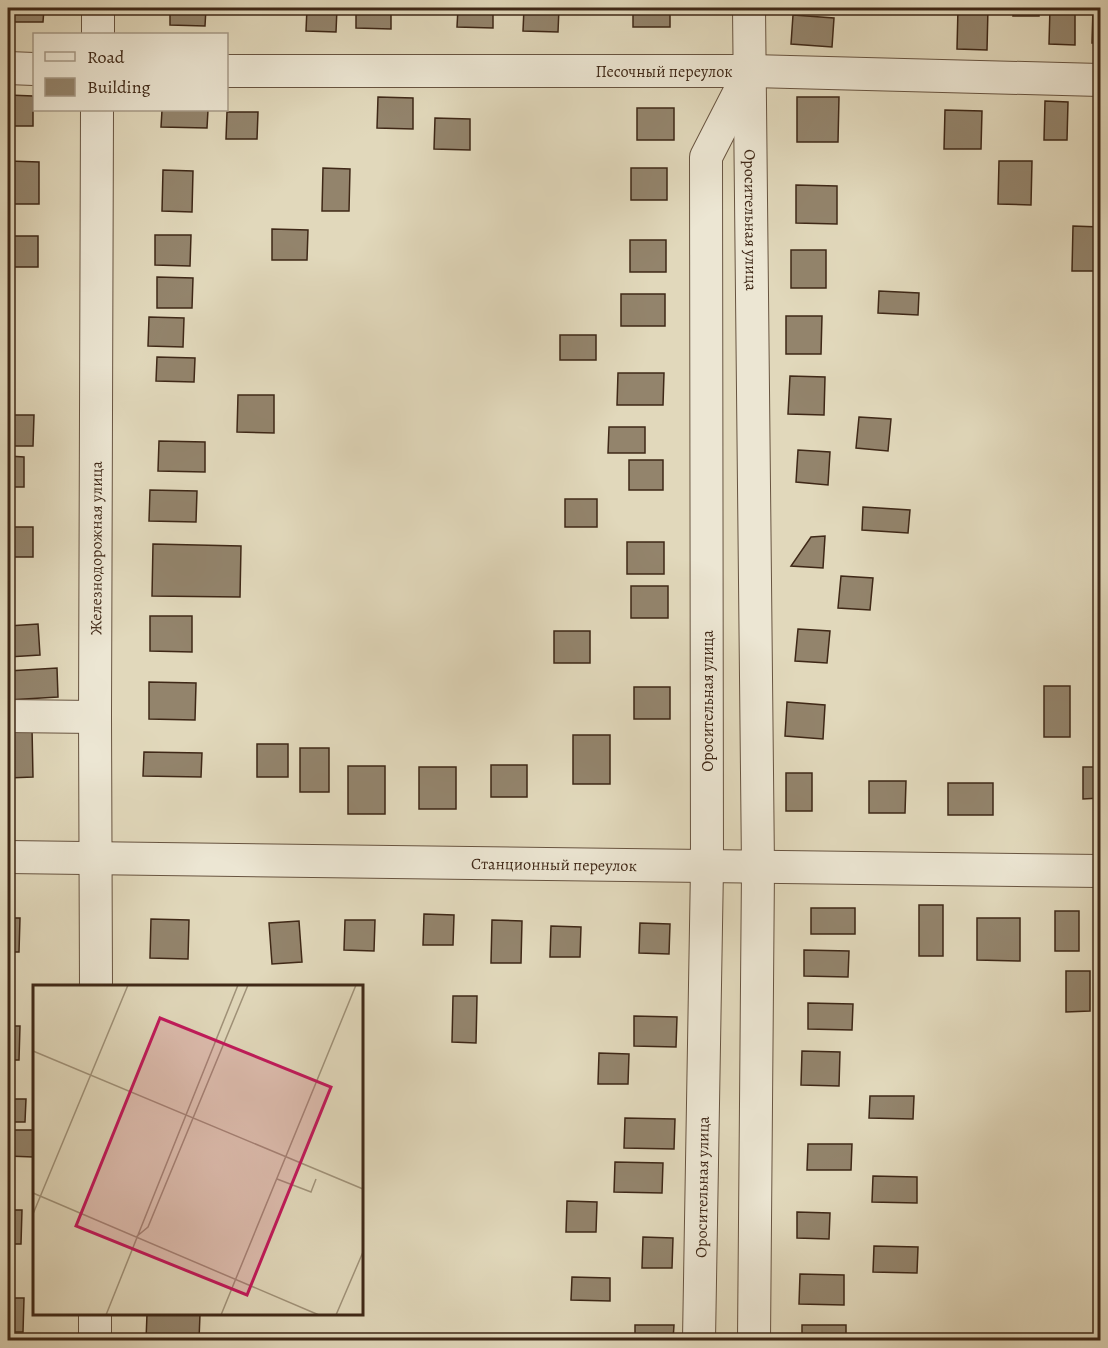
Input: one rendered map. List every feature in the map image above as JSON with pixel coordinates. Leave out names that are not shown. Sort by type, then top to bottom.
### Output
[{"type":"street","points":[[98,8],[98,33]]},
{"type":"street","name":"Оросительная улица","points":[[749,8],[758,868],[754,1341]]},
{"type":"street","points":[[8,68],[33,69]]},
{"type":"street","name":"Песочный переулок","points":[[228,71],[750,71],[1101,80]]},
{"type":"street","name":"Оросительная улица","points":[[699,1341],[707,867],[706,157],[750,71]]},
{"type":"street","name":"Железнодорожная улица","points":[[96,985],[97,111]]},
{"type":"street","points":[[8,716],[95,717]]},
{"type":"street","name":"Станционный переулок","points":[[8,856],[1101,871]]},
{"type":"street","points":[[95,1315],[95,1341]]},
{"type":"building","points":[[8,8],[44,8],[43,22],[8,22]]},
{"type":"building","points":[[170,8],[206,8],[205,26],[170,25]]},
{"type":"building","points":[[307,8],[337,8],[336,32],[306,31]]},
{"type":"building","points":[[356,8],[391,8],[391,29],[356,28]]},
{"type":"building","points":[[458,8],[493,8],[493,28],[457,27]]},
{"type":"building","points":[[524,8],[559,8],[558,32],[523,31]]},
{"type":"building","points":[[633,8],[670,8],[670,27],[633,27]]},
{"type":"building","points":[[958,8],[988,8],[987,50],[957,49]]},
{"type":"building","points":[[1014,8],[1039,8],[1039,16],[1013,16]]},
{"type":"building","points":[[1050,8],[1075,8],[1075,45],[1049,44]]},
{"type":"building","points":[[1093,8],[1100,8],[1100,43],[1092,43]]},
{"type":"building","points":[[793,15],[834,18],[832,47],[791,44]]},
{"type":"building","points":[[8,95],[33,96],[33,126],[8,126]]},
{"type":"building","points":[[378,97],[413,98],[413,129],[377,128]]},
{"type":"building","points":[[797,97],[839,97],[838,142],[797,142]]},
{"type":"building","points":[[1045,101],[1068,102],[1067,140],[1044,140]]},
{"type":"building","points":[[637,108],[674,108],[674,140],[637,140]]},
{"type":"building","points":[[945,110],[982,111],[981,149],[944,149]]},
{"type":"building","points":[[162,111],[208,111],[207,128],[161,127]]},
{"type":"building","points":[[227,112],[258,112],[257,139],[226,139]]},
{"type":"building","points":[[435,118],[470,119],[470,150],[434,149]]},
{"type":"building","points":[[8,161],[39,162],[39,204],[8,204]]},
{"type":"building","points":[[999,161],[1032,161],[1031,205],[998,204]]},
{"type":"building","points":[[323,168],[350,169],[349,211],[322,211]]},
{"type":"building","points":[[631,168],[667,168],[667,200],[631,200]]},
{"type":"building","points":[[163,170],[193,171],[192,212],[162,211]]},
{"type":"building","points":[[796,185],[837,186],[837,224],[796,223]]},
{"type":"building","points":[[1073,226],[1100,227],[1100,271],[1072,271]]},
{"type":"building","points":[[272,229],[308,230],[307,260],[272,260]]},
{"type":"building","points":[[155,235],[191,235],[190,266],[155,265]]},
{"type":"building","points":[[8,236],[38,236],[38,267],[8,267]]},
{"type":"building","points":[[630,240],[666,240],[666,272],[630,272]]},
{"type":"building","points":[[791,250],[826,250],[826,288],[791,288]]},
{"type":"building","points":[[157,277],[193,278],[192,308],[157,308]]},
{"type":"building","points":[[879,291],[919,293],[918,315],[878,313]]},
{"type":"building","points":[[621,294],[665,294],[665,326],[621,326]]},
{"type":"building","points":[[786,316],[822,316],[821,354],[786,354]]},
{"type":"building","points":[[149,317],[184,318],[183,347],[148,346]]},
{"type":"building","points":[[560,335],[596,335],[596,360],[560,360]]},
{"type":"building","points":[[157,357],[195,358],[194,382],[156,381]]},
{"type":"building","points":[[618,373],[664,373],[663,405],[617,405]]},
{"type":"building","points":[[790,376],[825,377],[824,415],[788,414]]},
{"type":"building","points":[[238,395],[274,395],[274,433],[237,432]]},
{"type":"building","points":[[8,415],[34,415],[33,446],[8,446]]},
{"type":"building","points":[[859,417],[891,419],[888,451],[856,448]]},
{"type":"building","points":[[609,427],[645,427],[645,453],[608,453]]},
{"type":"building","points":[[159,441],[205,442],[205,472],[158,471]]},
{"type":"building","points":[[798,450],[830,452],[828,485],[796,482]]},
{"type":"building","points":[[8,456],[24,457],[24,487],[8,487]]},
{"type":"building","points":[[629,460],[663,460],[663,490],[629,490]]},
{"type":"building","points":[[150,490],[197,491],[196,522],[149,521]]},
{"type":"building","points":[[565,499],[597,499],[597,527],[565,527]]},
{"type":"building","points":[[863,507],[910,510],[908,533],[862,530]]},
{"type":"building","points":[[8,527],[33,527],[33,557],[8,557]]},
{"type":"building","points":[[825,536],[823,568],[791,566],[811,537]]},
{"type":"building","points":[[627,542],[664,542],[664,574],[627,574]]},
{"type":"building","points":[[153,544],[241,546],[240,597],[152,596]]},
{"type":"building","points":[[841,576],[873,578],[870,610],[838,608]]},
{"type":"building","points":[[631,586],[668,586],[668,618],[631,618]]},
{"type":"building","points":[[150,616],[192,616],[192,652],[150,651]]},
{"type":"building","points":[[38,624],[40,655],[8,657],[8,626]]},
{"type":"building","points":[[798,629],[830,631],[827,663],[795,661]]},
{"type":"building","points":[[554,631],[590,631],[590,663],[554,663]]},
{"type":"building","points":[[57,668],[58,697],[8,700],[8,671]]},
{"type":"building","points":[[149,682],[196,683],[195,720],[149,719]]},
{"type":"building","points":[[1044,686],[1070,686],[1070,737],[1044,737]]},
{"type":"building","points":[[634,687],[670,687],[670,719],[634,719]]},
{"type":"building","points":[[787,702],[825,705],[823,739],[785,736]]},
{"type":"building","points":[[8,728],[32,728],[33,777],[8,778]]},
{"type":"building","points":[[573,735],[610,735],[610,784],[573,784]]},
{"type":"building","points":[[257,744],[288,744],[288,777],[257,777]]},
{"type":"building","points":[[300,748],[329,748],[329,792],[300,792]]},
{"type":"building","points":[[144,752],[202,753],[201,777],[143,776]]},
{"type":"building","points":[[491,765],[527,765],[527,797],[491,797]]},
{"type":"building","points":[[348,766],[385,766],[385,814],[348,814]]},
{"type":"building","points":[[419,767],[456,767],[456,809],[419,809]]},
{"type":"building","points":[[1083,767],[1100,767],[1100,798],[1083,799]]},
{"type":"building","points":[[786,773],[812,773],[812,811],[786,811]]},
{"type":"building","points":[[869,781],[906,781],[905,813],[869,813]]},
{"type":"building","points":[[948,783],[993,783],[993,815],[948,815]]},
{"type":"building","points":[[919,905],[943,905],[943,956],[919,956]]},
{"type":"building","points":[[811,908],[855,908],[855,934],[811,934]]},
{"type":"building","points":[[1055,911],[1079,911],[1079,951],[1055,951]]},
{"type":"building","points":[[424,914],[454,915],[453,945],[423,945]]},
{"type":"building","points":[[8,918],[20,918],[19,952],[8,952]]},
{"type":"building","points":[[977,918],[1020,918],[1020,961],[977,960]]},
{"type":"building","points":[[151,919],[189,920],[188,959],[150,958]]},
{"type":"building","points":[[345,920],[375,920],[374,951],[344,950]]},
{"type":"building","points":[[492,920],[522,921],[521,963],[491,963]]},
{"type":"building","points":[[299,921],[302,962],[272,964],[269,923]]},
{"type":"building","points":[[640,923],[670,924],[669,954],[639,953]]},
{"type":"building","points":[[551,926],[581,927],[580,957],[550,957]]},
{"type":"building","points":[[804,950],[849,951],[848,977],[804,976]]},
{"type":"building","points":[[1066,971],[1090,971],[1090,1011],[1066,1012]]},
{"type":"building","points":[[453,996],[477,996],[476,1043],[452,1042]]},
{"type":"building","points":[[808,1003],[853,1004],[852,1030],[808,1029]]},
{"type":"building","points":[[634,1016],[677,1017],[676,1047],[634,1046]]},
{"type":"building","points":[[8,1026],[20,1026],[19,1060],[8,1060]]},
{"type":"building","points":[[802,1051],[840,1052],[839,1086],[801,1085]]},
{"type":"building","points":[[599,1053],[629,1054],[628,1084],[598,1084]]},
{"type":"building","points":[[870,1096],[914,1096],[913,1119],[869,1118]]},
{"type":"building","points":[[8,1099],[26,1099],[25,1122],[8,1122]]},
{"type":"building","points":[[625,1118],[675,1119],[674,1149],[624,1148]]},
{"type":"building","points":[[8,1130],[33,1130],[33,1157],[8,1156]]},
{"type":"building","points":[[808,1144],[852,1144],[851,1170],[807,1170]]},
{"type":"building","points":[[615,1162],[663,1163],[662,1193],[614,1192]]},
{"type":"building","points":[[873,1176],[917,1177],[917,1203],[872,1202]]},
{"type":"building","points":[[567,1201],[597,1202],[596,1232],[566,1232]]},
{"type":"building","points":[[8,1210],[22,1210],[21,1244],[8,1244]]},
{"type":"building","points":[[797,1212],[830,1213],[829,1239],[797,1238]]},
{"type":"building","points":[[643,1237],[673,1238],[672,1268],[642,1268]]},
{"type":"building","points":[[874,1246],[918,1247],[917,1273],[873,1272]]},
{"type":"building","points":[[800,1274],[844,1275],[844,1305],[799,1304]]},
{"type":"building","points":[[572,1277],[610,1278],[610,1301],[571,1300]]},
{"type":"building","points":[[8,1298],[24,1298],[23,1332],[8,1332]]},
{"type":"building","points":[[147,1315],[200,1315],[199,1340],[146,1340]]},
{"type":"building","points":[[635,1325],[674,1325],[673,1340],[635,1340]]},
{"type":"building","points":[[802,1325],[846,1325],[846,1340],[802,1340]]}]
